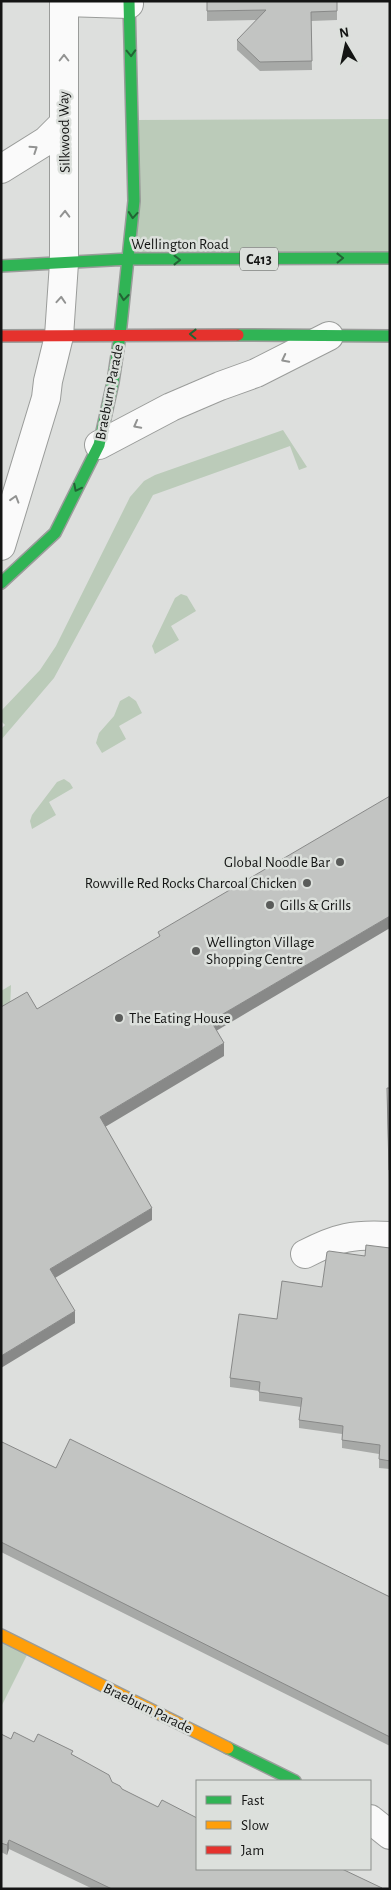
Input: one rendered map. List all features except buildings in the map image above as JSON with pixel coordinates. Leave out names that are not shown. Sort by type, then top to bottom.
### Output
[{"type":"street","points":[[64,2],[129,3],[134,201],[129,259]]},
{"type":"street","name":"Silkwood Way","points":[[64,2],[64,263]]},
{"type":"street","points":[[1,169],[46,142],[64,124]]},
{"type":"street","name":"Wellington Road","points":[[1,266],[129,259],[390,258]]},
{"type":"street","name":"Braeburn Parade","points":[[1,583],[55,533],[99,445],[113,382],[129,259]]},
{"type":"street","points":[[1,546],[46,398],[48,381],[59,336],[64,263]]},
{"type":"street","points":[[1,336],[185,334],[390,336]]},
{"type":"street","points":[[99,445],[172,407],[256,373],[329,336]]},
{"type":"street","points":[[305,1254],[331,1241],[363,1234],[390,1236]]},
{"type":"street","name":"Braeburn Parade","points":[[1,1635],[293,1780]]},
{"type":"street","points":[[371,1818],[390,1824]]},
{"type":"street","points":[[371,1819],[390,1835]]},
{"type":"green space","points":[[390,119],[390,258],[129,259],[133,120]]},
{"type":"green space","points":[[283,430],[307,467],[299,470],[290,446],[153,495],[54,678],[1,740],[1,729],[5,725],[1,721],[1,711],[40,670],[56,646],[130,497],[144,481],[155,475]]},
{"type":"green space","points":[[181,594],[187,596],[196,611],[171,626],[179,640],[155,654],[152,646],[175,598]]},
{"type":"green space","points":[[129,696],[136,701],[142,713],[119,726],[126,739],[102,753],[96,743],[99,733],[114,716],[120,701]]},
{"type":"green space","points":[[64,779],[73,788],[49,802],[56,815],[32,829],[30,821],[32,815],[57,782]]},
{"type":"green space","points":[[11,985],[10,1010],[1,1015],[1,991]]},
{"type":"green space","points":[[1,1635],[30,1649],[1,1707]]},
{"type":"traffic: fast","points":[[1,583],[55,533],[99,445],[113,382],[120,335],[134,201],[129,1]]},
{"type":"traffic: fast","points":[[1,266],[129,259],[390,258]]},
{"type":"traffic: fast","points":[[238,335],[390,336]]},
{"type":"traffic: fast","points":[[228,1748],[293,1780]]},
{"type":"traffic: slow","points":[[1,1635],[228,1748]]},
{"type":"traffic: jam","points":[[1,336],[238,335]]},
{"type":"place","name":"Global Noodle Bar","points":[[340,862]]},
{"type":"place","name":"Rowville Red Rocks Charcoal Chicken","points":[[307,883]]},
{"type":"place","name":"Gills & Grills","points":[[270,905]]},
{"type":"place","name":"Wellington Village Shopping Centre","points":[[196,951]]},
{"type":"place","name":"The Eating House","points":[[119,1018]]}]
